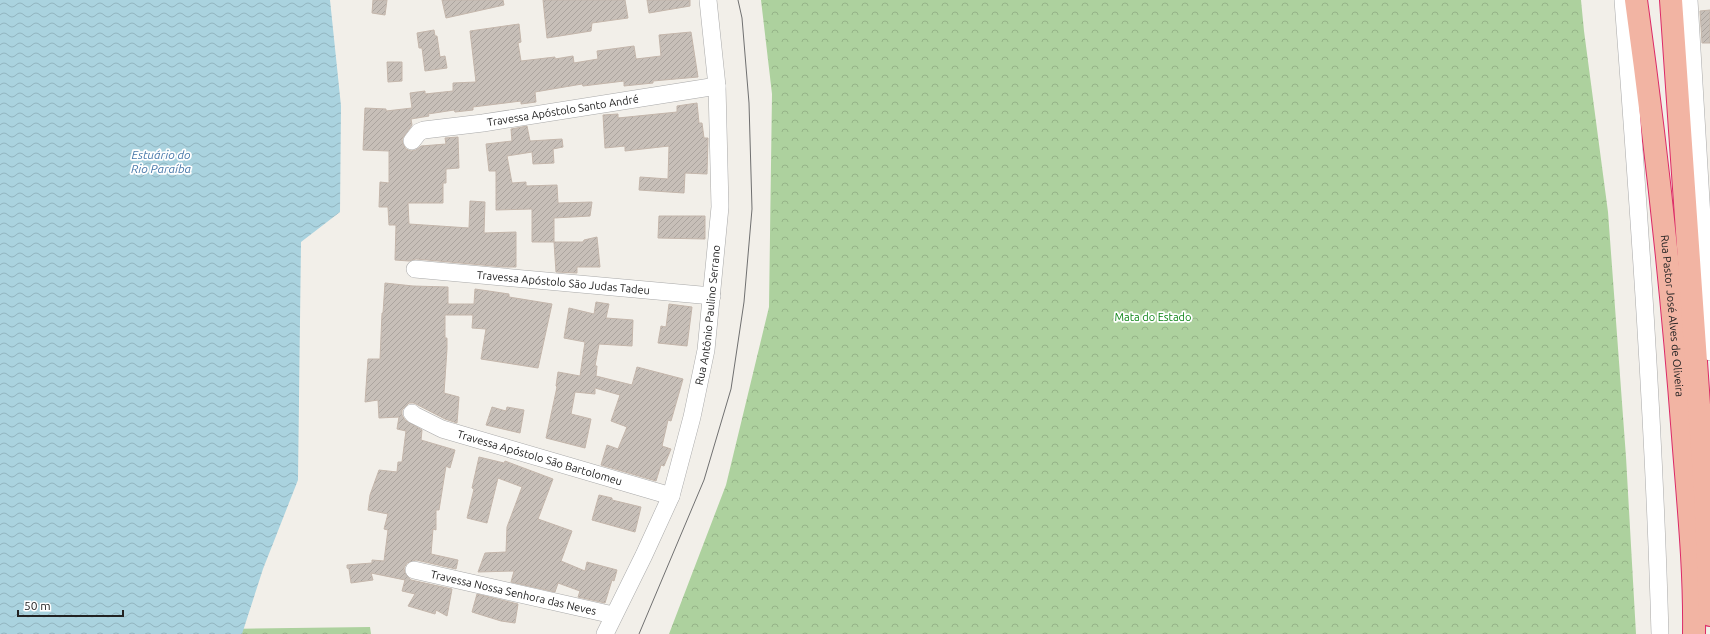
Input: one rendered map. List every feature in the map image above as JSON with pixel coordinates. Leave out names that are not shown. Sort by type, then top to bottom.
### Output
[{"type":"highway","name":"Rua Pastor José Alves de Oliveira","points":[[1636,0],[1673,309],[1690,530],[1694,634]]},
{"type":"highway","name":"Rua Pastor José Alves de Oliveira","points":[[1671,0],[1705,492],[1710,615]]},
{"type":"street","name":"Rua Antônio Paulino Serrano","points":[[605,634],[671,496],[692,417],[706,350],[720,207],[717,86],[708,0]]},
{"type":"street","points":[[1623,0],[1642,253],[1660,634]]},
{"type":"street","points":[[1689,0],[1710,352]]},
{"type":"street","name":"Travessa Apóstolo Santo André","points":[[412,141],[419,132],[424,130],[483,123],[717,86]]},
{"type":"street","name":"Travessa Apóstolo São Judas Tadeu","points":[[414,269],[712,296]]},
{"type":"street","name":"Travessa Apóstolo São Bartolomeu","points":[[412,413],[442,429],[671,496]]},
{"type":"street","name":"Travessa Nossa Senhora das Neves","points":[[414,570],[613,615]]},
{"type":"green space","name":"Mata do Estado","points":[[761,0],[1581,0],[1608,212],[1626,457],[1636,634],[669,634],[726,485],[769,307],[772,94]]},
{"type":"green space","points":[[370,627],[371,634],[233,634],[225,629]]},
{"type":"water","name":"Estuário do Rio Paraíba","points":[[0,0],[330,0],[341,106],[340,212],[301,242],[298,480],[263,569],[242,634],[0,634]]},
{"type":"building","points":[[373,0],[387,0],[385,15],[372,13]]},
{"type":"building","points":[[442,0],[503,0],[504,5],[446,18]]},
{"type":"building","points":[[543,0],[625,0],[628,18],[592,23],[591,31],[547,38]]},
{"type":"building","points":[[647,0],[690,0],[690,6],[649,13]]},
{"type":"building","points":[[1710,10],[1710,43],[1702,43],[1700,11]]},
{"type":"building","points":[[519,24],[521,42],[518,43],[521,61],[555,57],[555,59],[573,56],[574,63],[598,59],[597,51],[634,46],[636,59],[661,56],[659,35],[691,32],[698,77],[653,81],[653,83],[624,86],[624,81],[583,86],[582,84],[535,92],[536,102],[521,104],[521,101],[473,107],[473,110],[455,112],[454,110],[428,114],[429,116],[411,119],[412,125],[402,139],[406,149],[411,151],[416,150],[421,146],[446,144],[445,138],[458,137],[459,168],[446,169],[446,183],[443,183],[443,203],[408,203],[409,224],[469,228],[470,201],[485,202],[484,233],[516,232],[516,267],[416,259],[409,261],[395,260],[396,225],[389,225],[388,207],[379,207],[380,182],[389,183],[389,151],[363,150],[365,108],[386,109],[386,111],[412,108],[410,93],[425,91],[425,94],[453,91],[453,83],[476,82],[470,31]]},
{"type":"building","points":[[434,30],[435,36],[437,36],[440,57],[445,56],[447,68],[425,71],[422,48],[419,48],[417,33]]},
{"type":"building","points":[[387,62],[402,62],[402,81],[388,82]]},
{"type":"building","points":[[697,103],[699,123],[702,123],[704,138],[708,138],[707,174],[685,173],[684,193],[639,190],[640,177],[668,179],[669,146],[625,151],[625,146],[605,148],[603,115],[618,114],[618,118],[677,112],[677,106]]},
{"type":"building","points":[[527,126],[530,141],[562,139],[563,147],[553,149],[554,163],[533,164],[532,152],[507,156],[512,183],[526,182],[526,186],[557,185],[558,203],[592,202],[590,216],[554,218],[554,242],[532,242],[532,209],[496,210],[496,171],[489,171],[486,144],[512,141],[511,129]]},
{"type":"building","points":[[659,216],[705,216],[705,239],[658,238]]},
{"type":"building","points":[[597,237],[600,267],[577,267],[577,273],[556,272],[554,242],[583,242],[584,240]]},
{"type":"building","points":[[385,283],[413,286],[448,287],[448,304],[474,304],[475,289],[509,294],[509,297],[552,304],[538,368],[481,359],[486,329],[472,328],[473,315],[445,315],[445,338],[447,338],[447,349],[444,393],[459,397],[457,423],[445,419],[414,403],[409,403],[402,410],[402,415],[405,420],[422,430],[421,440],[455,450],[450,468],[446,466],[439,510],[436,510],[436,530],[433,529],[431,554],[458,560],[456,569],[416,560],[407,563],[404,568],[405,573],[411,580],[452,589],[447,616],[436,610],[435,614],[408,606],[415,594],[402,591],[405,580],[371,573],[373,580],[351,583],[349,569],[347,568],[347,565],[372,563],[372,560],[384,561],[388,530],[384,529],[388,514],[368,510],[370,495],[379,470],[397,472],[398,462],[402,462],[406,431],[397,429],[399,417],[379,418],[378,400],[365,402],[368,359],[380,359]]},
{"type":"building","points":[[596,302],[609,304],[606,318],[633,320],[632,346],[599,344],[595,366],[597,366],[596,376],[632,385],[637,367],[683,379],[671,421],[668,420],[662,446],[671,449],[664,466],[661,465],[656,481],[601,465],[607,445],[618,449],[627,427],[611,421],[620,395],[595,388],[595,394],[575,392],[571,414],[591,419],[585,448],[546,438],[557,387],[558,372],[580,376],[585,342],[564,338],[569,308],[594,314]]},
{"type":"building","points":[[669,304],[692,307],[687,346],[658,343],[661,326],[666,327]]},
{"type":"building","points":[[492,407],[506,411],[507,407],[524,410],[520,433],[486,425]]},
{"type":"building","points":[[479,457],[504,463],[505,461],[553,479],[538,519],[572,531],[561,561],[585,571],[587,562],[617,570],[614,581],[612,580],[605,603],[578,597],[580,591],[558,583],[555,592],[511,582],[514,571],[478,572],[485,553],[506,552],[507,527],[522,487],[498,478],[487,523],[467,518],[474,489],[472,488]]},
{"type":"building","points":[[599,495],[612,498],[612,500],[641,507],[635,532],[592,520]]},
{"type":"building","points":[[477,594],[518,604],[515,623],[501,621],[472,612]]},
{"type":"tram line","points":[[639,634],[704,480],[731,389],[744,302],[752,209],[749,103],[742,18],[738,0]]}]
